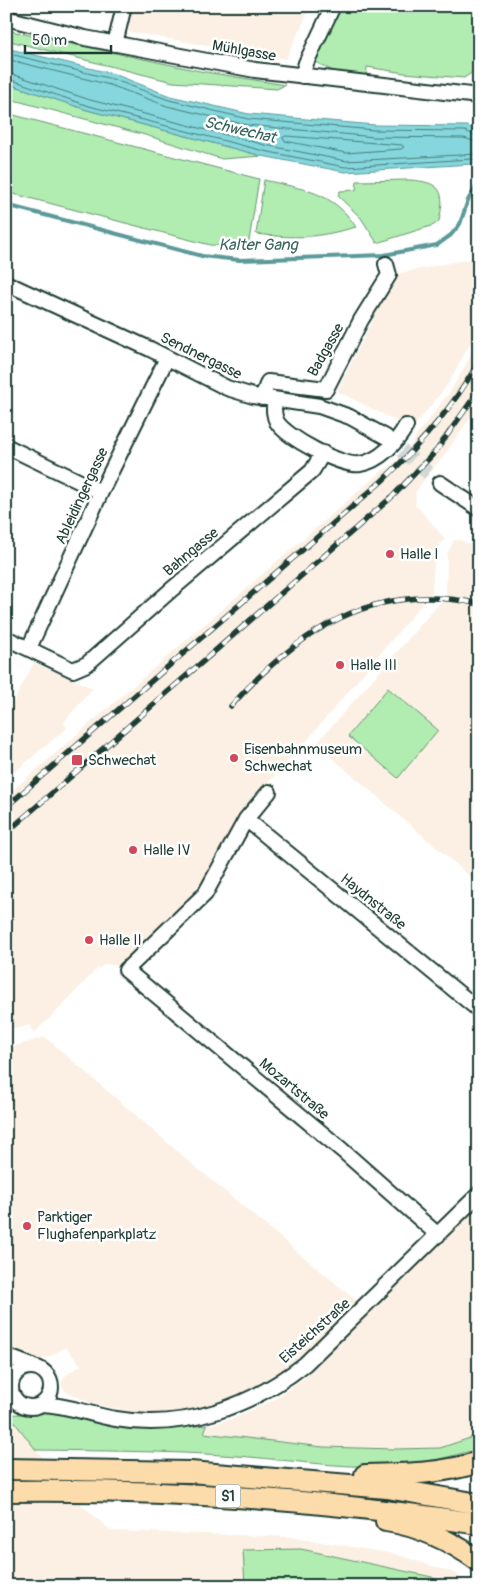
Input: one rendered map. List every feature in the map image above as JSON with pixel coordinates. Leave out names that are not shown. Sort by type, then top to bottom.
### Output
[{"type":"highway","points":[[306,1481],[336,1474],[420,1473],[457,1469],[479,1462]]},
{"type":"highway","name":"S1","points":[[6,1469],[190,1472],[387,1488],[479,1504]]},
{"type":"highway","name":"S1","points":[[6,1491],[189,1493],[348,1506],[479,1524]]},
{"type":"highway","points":[[348,1506],[363,1518],[390,1522],[428,1532],[457,1545],[479,1561]]},
{"type":"street","points":[[115,44],[124,6]]},
{"type":"street","points":[[302,76],[306,63],[333,6]]},
{"type":"street","name":"Mühlgasse","points":[[6,18],[115,44],[255,70],[479,96]]},
{"type":"street","name":"Badgasse","points":[[268,398],[268,382],[326,389],[361,320],[389,275],[386,264]]},
{"type":"street","name":"Sendnergasse","points":[[6,283],[168,358],[227,388],[268,398],[305,403],[335,411],[364,424],[386,437]]},
{"type":"street","name":"Ableidingergasse","points":[[29,648],[101,492],[168,358]]},
{"type":"street","points":[[268,398],[281,427],[300,442],[356,465],[368,462],[384,452],[406,426]]},
{"type":"street","points":[[6,446],[101,492]]},
{"type":"street","name":"Bahngasse","points":[[29,648],[73,670],[88,664],[171,590],[312,471],[323,453]]},
{"type":"street","points":[[440,483],[479,509]]},
{"type":"street","points":[[6,638],[29,648]]},
{"type":"street","points":[[246,819],[269,792]]},
{"type":"street","name":"Mozartstraße","points":[[246,819],[205,894],[126,970],[342,1150],[438,1235]]},
{"type":"street","name":"Haydnstraße","points":[[246,819],[479,1010]]},
{"type":"street","name":"Eisteichstraße","points":[[42,1404],[76,1408],[115,1419],[171,1422],[214,1413],[252,1398],[285,1380],[305,1364],[479,1194]]},
{"type":"street","points":[[6,1356],[43,1370],[52,1385],[49,1397],[42,1404],[32,1407],[22,1405],[14,1398],[9,1382],[21,1369],[32,1366]]},
{"type":"street","name":"Eisteichstraße","points":[[52,1385],[60,1396],[72,1401],[76,1408]]},
{"type":"shaded area","points":[[134,6],[311,6],[286,59],[129,32],[128,25]]},
{"type":"shaded area","points":[[479,257],[478,329],[448,384],[412,429],[337,391],[396,274]]},
{"type":"shaded area","points":[[479,342],[479,405],[441,460],[416,491],[415,507],[417,506],[445,539],[440,544],[434,563],[432,592],[309,738],[257,795],[231,832],[203,887],[126,967],[105,964],[96,970],[34,1033],[29,1025],[20,1028],[6,1028],[6,796],[383,470],[390,467],[413,443],[416,436],[450,392]]},
{"type":"shaded area","points":[[454,540],[460,540],[479,548],[479,884],[316,744],[446,596],[447,554]]},
{"type":"shaded area","points":[[34,663],[93,688],[64,722],[67,728],[6,779],[6,716]]},
{"type":"shaded area","points":[[45,1037],[192,1164],[358,1302],[322,1338],[282,1370],[232,1399],[180,1412],[151,1415],[93,1404],[65,1391],[61,1384],[65,1376],[81,1365],[65,1347],[50,1357],[42,1359],[20,1357],[6,1348],[6,1049]]},
{"type":"shaded area","points":[[479,1204],[479,1435],[440,1448],[394,1449],[323,1447],[203,1433],[208,1425],[232,1419],[275,1399],[308,1375],[359,1320]]},
{"type":"shaded area","points":[[6,1411],[74,1498],[111,1531],[291,1537],[395,1554],[457,1574],[466,1586],[6,1586],[6,1525],[13,1524],[6,1515]]},
{"type":"green space","points":[[342,6],[479,6],[479,68],[464,78],[404,73],[367,67],[366,76],[335,72],[315,62]]},
{"type":"green space","points":[[6,30],[200,71],[285,85],[277,89],[173,82],[6,40]]},
{"type":"green space","points":[[6,83],[87,110],[262,156],[222,159],[145,135],[6,98]]},
{"type":"green space","points":[[6,113],[259,179],[248,247],[210,245],[6,192]]},
{"type":"green space","points":[[264,180],[316,193],[337,206],[356,227],[306,237],[256,234]]},
{"type":"green space","points":[[410,180],[429,183],[439,190],[442,202],[439,221],[434,225],[377,243],[361,218],[338,196],[340,191],[356,190],[357,181]]},
{"type":"green space","points":[[388,688],[438,730],[398,778],[348,736]]},
{"type":"green space","points":[[47,1411],[105,1425],[158,1429],[207,1425],[204,1433],[323,1447],[440,1448],[479,1435],[479,1449],[415,1464],[372,1467],[329,1465],[243,1456],[129,1451],[36,1450],[9,1415],[33,1415]]},
{"type":"green space","points":[[301,1549],[432,1577],[443,1586],[245,1586],[243,1550]]},
{"type":"water","points":[[6,48],[114,74],[170,96],[249,114],[375,125],[467,126],[479,132],[479,165],[345,172],[262,156],[87,110],[6,83]]},
{"type":"waterway","name":"Kalter Gang","points":[[6,205],[202,256],[239,260],[384,255],[437,245],[451,235],[460,224],[468,200],[479,182]]},
{"type":"tunnel","points":[[386,437],[440,483]]},
{"type":"railway","points":[[6,807],[382,481],[410,454],[435,425],[459,394],[479,361]]},
{"type":"railway","points":[[6,833],[394,495],[436,451],[479,390]]},
{"type":"railway","points":[[231,706],[283,655],[311,634],[340,618],[372,606],[405,599],[441,598],[479,604]]},
{"type":"place","name":"Halle I","points":[[390,554]]},
{"type":"place","name":"Halle III","points":[[340,665]]},
{"type":"place","name":"Eisenbahnmuseum Schwechat","points":[[234,758]]},
{"type":"place","name":"Schwechat","points":[[77,760]]},
{"type":"place","name":"Halle IV","points":[[133,850]]},
{"type":"place","name":"Halle II","points":[[89,940]]},
{"type":"place","name":"Parktiger Flughafenparkplatz","points":[[27,1226]]}]
